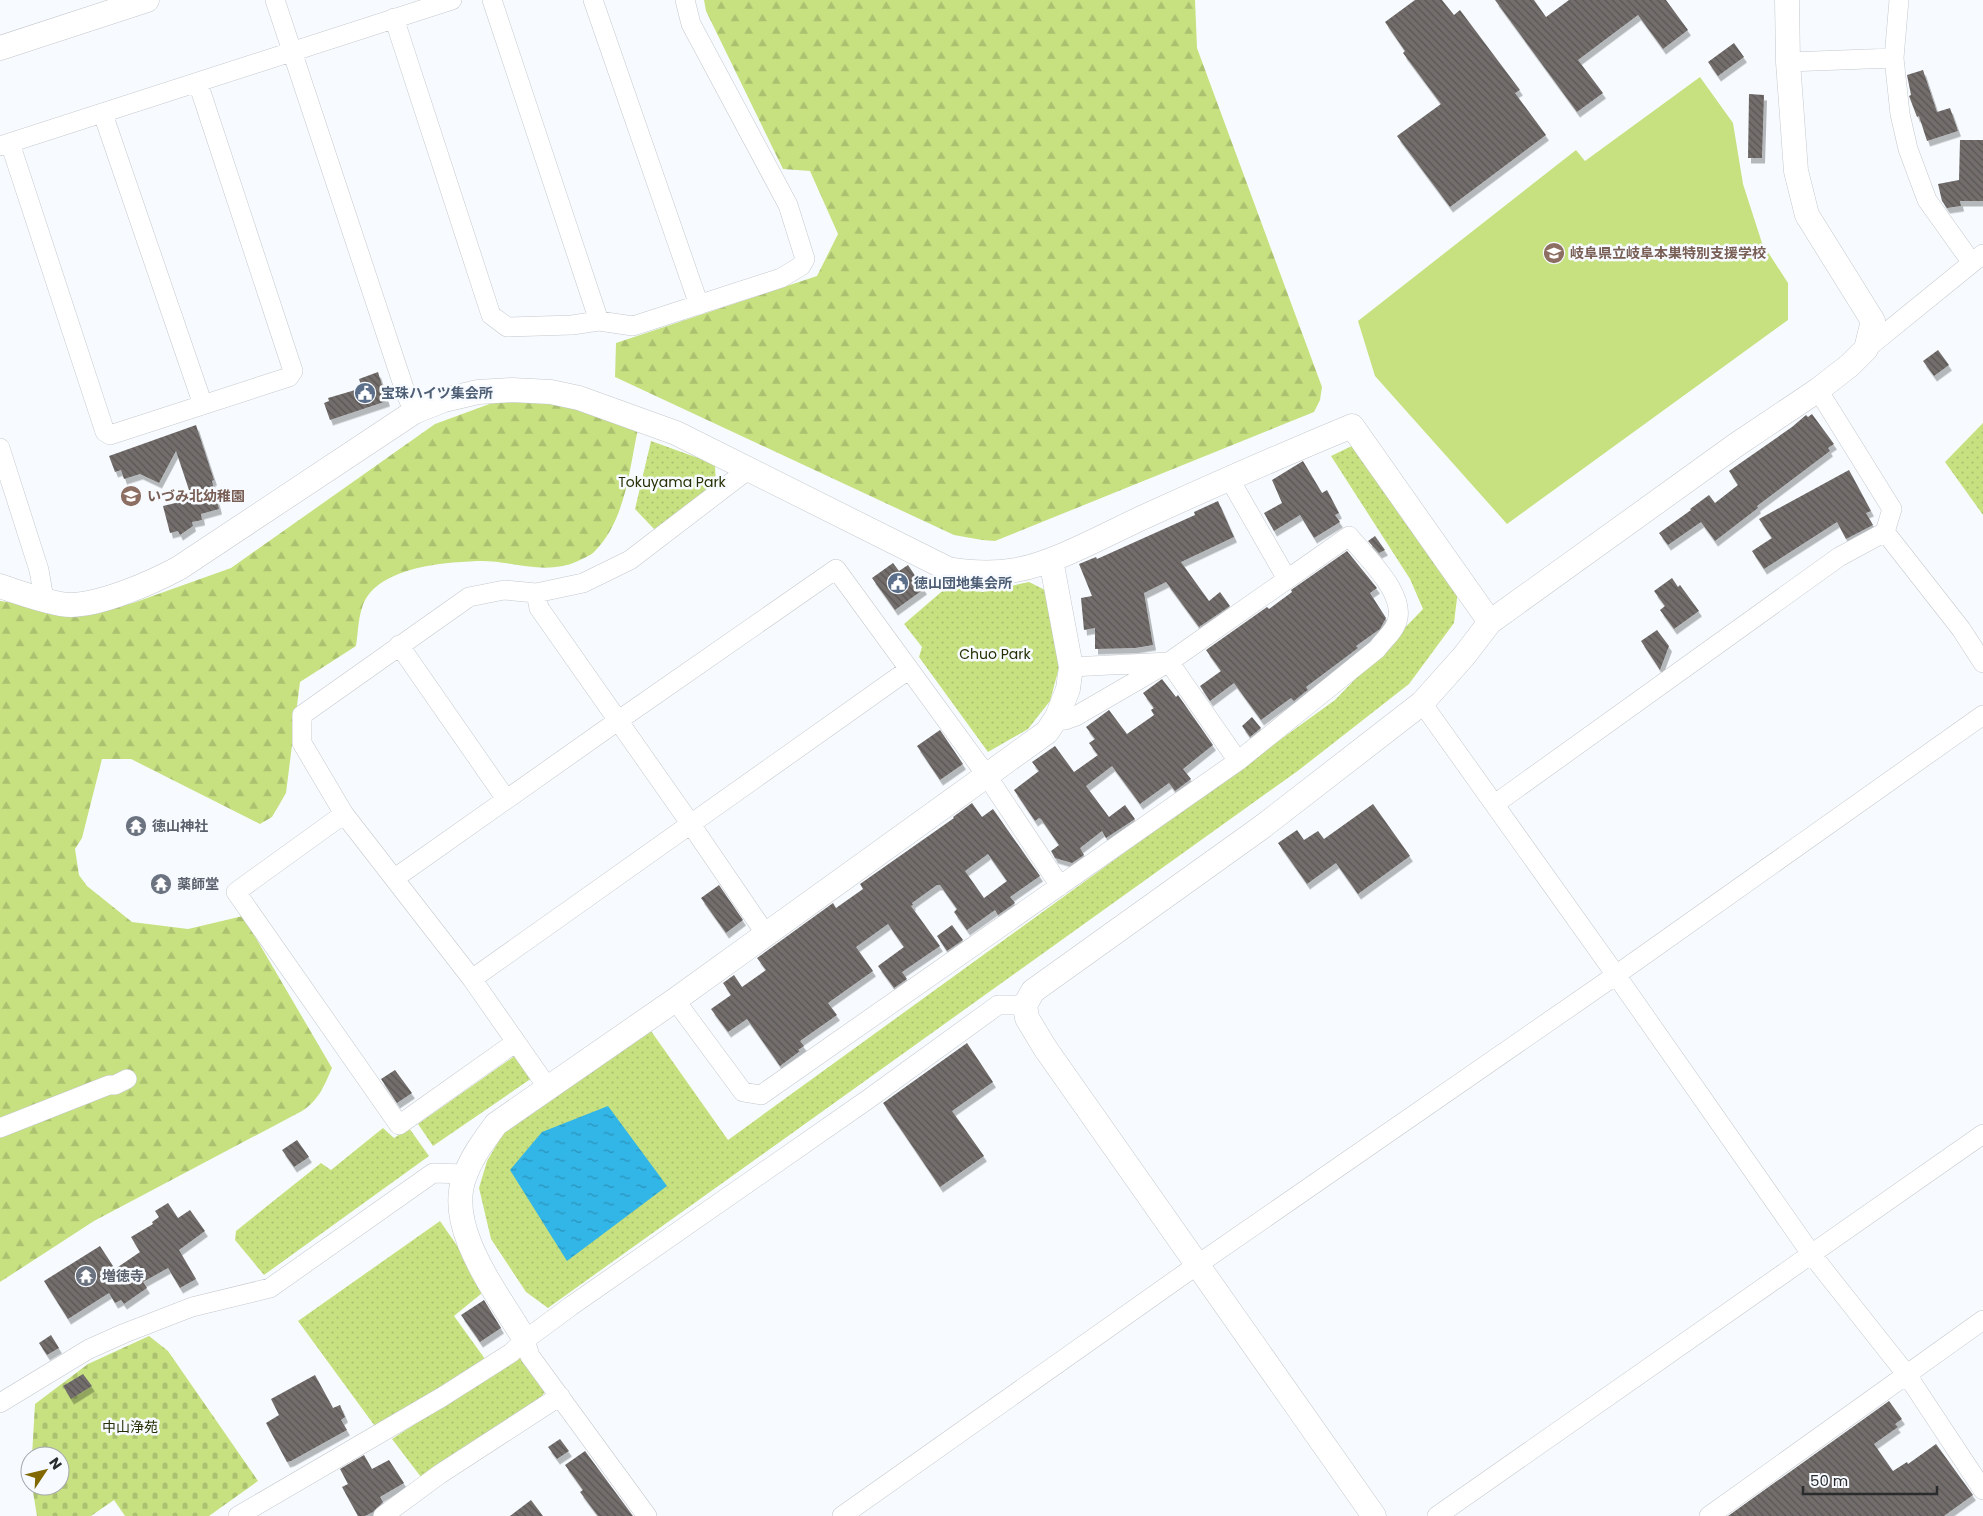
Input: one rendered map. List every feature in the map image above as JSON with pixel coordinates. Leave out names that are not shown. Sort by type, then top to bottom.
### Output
[{"type":"street","points":[[0,48],[148,0]]},
{"type":"street","points":[[275,0],[406,394],[414,412]]},
{"type":"street","points":[[198,83],[293,371],[289,377],[110,434],[106,432],[5,145],[452,0]]},
{"type":"street","points":[[492,0],[599,320]]},
{"type":"street","points":[[593,0],[699,305]]},
{"type":"street","points":[[394,18],[491,315],[507,327],[572,324],[599,320],[633,326],[780,278],[801,266],[805,259],[788,205],[691,24],[685,0]]},
{"type":"street","points":[[1787,0],[1788,62],[1796,171],[1807,215],[1873,321],[1866,349]]},
{"type":"street","points":[[1374,1516],[1045,1048],[1027,1018],[1025,1005],[1033,991],[1262,828],[1422,703],[1464,656],[1490,622],[1736,445],[1818,390],[1978,259],[1927,200],[1908,149],[1900,114],[1894,58],[1899,0]]},
{"type":"street","points":[[1788,62],[1894,58]]},
{"type":"street","points":[[103,114],[203,404]]},
{"type":"street","points":[[0,586],[70,605],[105,598],[158,579],[179,568],[414,412],[444,400],[478,392],[512,390],[551,392],[579,398],[676,433],[732,463],[749,469],[948,569],[987,573],[1018,570],[1051,560],[1229,478],[1352,426],[1490,622]]},
{"type":"street","points":[[1495,804],[1839,557],[1885,532],[1892,509],[1818,390]]},
{"type":"street","points":[[0,448],[39,570],[44,599]]},
{"type":"street","points":[[548,1088],[472,979],[344,814],[302,743],[302,715],[469,597],[504,590],[536,593],[583,583],[630,560],[749,469]]},
{"type":"street","points":[[1229,478],[1287,579]]},
{"type":"street","points":[[1885,532],[1961,629],[1983,663]]},
{"type":"street","points":[[675,1000],[743,1092],[761,1095],[1238,760],[1376,649],[1395,627],[1399,610],[1393,589],[1349,536],[1169,662],[1076,716],[1065,720],[1056,717]]},
{"type":"street","points":[[647,1516],[530,1356],[525,1340],[484,1274],[465,1233],[460,1214],[465,1174],[481,1144],[496,1124],[675,1000],[765,933],[1047,732],[1056,717],[1068,689],[1071,667],[1051,560]]},
{"type":"street","points":[[395,878],[836,569],[987,776],[1060,886]]},
{"type":"street","points":[[536,593],[539,608],[765,933]]},
{"type":"street","points":[[399,645],[506,799]]},
{"type":"street","points":[[1071,667],[1169,662]]},
{"type":"street","points":[[1169,662],[1238,760]]},
{"type":"street","points":[[472,979],[908,670]]},
{"type":"street","points":[[1422,703],[1812,1255],[1907,1375],[1983,1490]]},
{"type":"street","points":[[842,1516],[1197,1265],[1616,976],[1983,716]]},
{"type":"street","points":[[344,814],[236,892],[399,1125],[516,1042]]},
{"type":"street","points":[[238,1516],[442,1397],[511,1353],[525,1340],[571,1306],[867,1100],[998,1005],[1025,1005]]},
{"type":"street","points":[[0,1128],[109,1085],[116,1085],[127,1079]]},
{"type":"street","points":[[1437,1516],[1983,1134]]},
{"type":"street","points":[[0,1403],[89,1349],[125,1333],[192,1307],[270,1288],[433,1173],[465,1174]]},
{"type":"street","points":[[1709,1516],[1983,1320]]},
{"type":"street","points":[[383,1516],[440,1474],[560,1396]]},
{"type":"green space","points":[[704,0],[1195,0],[1197,48],[1322,387],[1320,400],[1314,412],[995,541],[954,535],[615,377],[616,343],[817,276],[838,234],[810,171],[783,169],[706,11]]},
{"type":"green space","points":[[1700,77],[1733,123],[1743,184],[1762,243],[1788,283],[1788,320],[1507,524],[1375,376],[1358,321],[1576,150],[1585,161]]},
{"type":"green space","points":[[503,399],[596,408],[638,429],[629,477],[620,510],[605,539],[594,552],[578,561],[554,567],[542,568],[481,561],[448,563],[395,575],[380,584],[369,594],[362,608],[356,646],[300,682],[286,793],[272,817],[260,824],[131,759],[102,759],[82,838],[75,849],[79,875],[87,886],[132,922],[188,929],[243,916],[332,1068],[320,1092],[313,1102],[302,1111],[94,1221],[0,1282],[0,601],[87,612],[133,603],[231,568],[435,424]]},
{"type":"green space","points":[[1983,423],[1983,515],[1945,462]]},
{"type":"green space","name":"Tokuyama Park","points":[[651,441],[715,464],[716,488],[655,530],[635,509]]},
{"type":"green space","points":[[1356,444],[1458,590],[1454,623],[1409,684],[1299,770],[548,1308],[526,1292],[491,1239],[479,1188],[487,1161],[510,1122],[651,1031],[728,1140],[1335,700],[1423,609],[1410,579],[1331,456]]},
{"type":"green space","name":"Chuo Park","points":[[1029,582],[1049,592],[1060,664],[1050,701],[1028,729],[988,752],[919,657],[922,647],[904,624],[947,587],[983,592]]},
{"type":"green space","points":[[519,1053],[535,1076],[433,1146],[418,1124]]},
{"type":"green space","points":[[383,1128],[394,1138],[409,1128],[429,1156],[264,1275],[235,1240],[236,1231],[321,1163],[331,1170]]},
{"type":"green space","points":[[440,1221],[487,1289],[454,1316],[485,1359],[377,1429],[298,1321]]},
{"type":"green space","name":"中山浄苑","points":[[149,1336],[168,1351],[258,1481],[209,1516],[125,1516],[114,1500],[91,1516],[37,1516],[34,1496],[70,1496],[70,1446],[33,1446],[35,1404],[88,1364]]},
{"type":"green space","points":[[519,1357],[545,1391],[540,1400],[424,1481],[392,1439]]},
{"type":"water","points":[[608,1106],[667,1186],[567,1261],[510,1170],[542,1132]]},
{"type":"building","points":[[1415,0],[1442,0],[1454,15],[1460,10],[1520,90],[1515,93],[1546,135],[1450,207],[1397,136],[1441,104],[1403,53],[1405,51],[1385,22]]},
{"type":"building","points":[[1495,0],[1534,0],[1546,17],[1569,0],[1666,0],[1688,30],[1663,49],[1638,15],[1578,60],[1603,93],[1577,112]]},
{"type":"building","points":[[1734,43],[1744,57],[1718,76],[1708,62]]},
{"type":"building","points":[[1923,70],[1937,112],[1950,108],[1958,131],[1927,141],[1919,116],[1917,117],[1909,96],[1911,95],[1907,75]]},
{"type":"building","points":[[1749,94],[1764,95],[1762,158],[1748,158]]},
{"type":"building","points":[[1960,140],[1983,140],[1983,201],[1960,201],[1961,206],[1947,208],[1942,201],[1938,184],[1959,180]]},
{"type":"building","points":[[1938,350],[1949,365],[1934,376],[1923,361]]},
{"type":"building","name":"宝珠ハイツ集会所","points":[[378,372],[387,401],[330,420],[324,403],[329,401],[328,398],[362,388],[359,379]]},
{"type":"building","points":[[1812,414],[1834,444],[1828,448],[1830,451],[1757,506],[1758,508],[1715,541],[1701,522],[1668,545],[1659,533],[1709,495],[1715,503],[1738,485],[1729,471],[1806,415],[1808,417]]},
{"type":"building","points":[[196,425],[214,480],[212,481],[219,509],[201,514],[202,520],[192,522],[193,526],[180,535],[178,531],[170,533],[163,506],[192,499],[176,451],[159,483],[140,474],[124,479],[121,470],[115,472],[109,456]]},
{"type":"building","points":[[1303,461],[1322,493],[1327,490],[1339,513],[1335,515],[1340,522],[1314,538],[1300,515],[1274,531],[1264,513],[1282,503],[1272,480]]},
{"type":"building","points":[[1849,470],[1871,511],[1866,513],[1873,525],[1846,539],[1837,522],[1764,569],[1752,551],[1772,538],[1759,519]]},
{"type":"building","points":[[1218,501],[1234,537],[1181,562],[1209,601],[1220,592],[1230,606],[1199,627],[1166,582],[1144,593],[1153,645],[1135,648],[1095,649],[1095,628],[1084,630],[1081,598],[1092,596],[1079,564],[1096,557],[1097,559],[1195,515],[1194,512]]},
{"type":"building","points":[[1375,536],[1385,550],[1379,553],[1368,541]]},
{"type":"building","points":[[1347,551],[1377,588],[1370,593],[1386,618],[1380,629],[1306,687],[1308,690],[1294,701],[1291,698],[1261,720],[1234,683],[1210,701],[1200,686],[1221,671],[1206,650],[1267,607],[1269,609],[1292,592],[1291,590]]},
{"type":"building","name":"徳山団地集会所","points":[[893,563],[899,571],[908,565],[924,589],[895,610],[872,578]]},
{"type":"building","points":[[1672,578],[1678,587],[1680,585],[1699,611],[1674,629],[1660,610],[1665,606],[1654,591]]},
{"type":"building","points":[[1657,630],[1669,646],[1660,670],[1641,641]]},
{"type":"building","points":[[1162,679],[1176,697],[1178,695],[1213,745],[1183,769],[1191,779],[1175,791],[1169,783],[1140,804],[1112,766],[1086,786],[1109,817],[1125,805],[1135,819],[1106,838],[1102,831],[1080,848],[1084,855],[1072,863],[1055,858],[1051,851],[1059,845],[1041,819],[1039,818],[1035,821],[1014,790],[1039,771],[1032,762],[1055,746],[1074,772],[1098,755],[1089,743],[1095,739],[1086,727],[1109,710],[1127,734],[1154,715],[1151,710],[1154,708],[1143,693]]},
{"type":"building","points":[[1252,717],[1261,728],[1250,737],[1242,726]]},
{"type":"building","points":[[940,730],[963,764],[940,780],[917,746]]},
{"type":"building","points":[[972,803],[982,817],[993,809],[1040,876],[1010,897],[1015,903],[998,915],[995,910],[967,930],[954,912],[957,909],[940,885],[937,885],[912,903],[913,905],[911,906],[940,946],[902,972],[907,979],[894,988],[878,966],[904,947],[888,924],[856,947],[873,971],[828,1003],[837,1015],[800,1041],[804,1046],[798,1050],[800,1051],[780,1066],[747,1019],[728,1032],[711,1009],[731,995],[723,983],[734,975],[742,987],[766,970],[757,958],[833,903],[836,908],[863,889],[860,884]],"holes":[[[988,854],[1007,881],[984,898],[965,871]]]},
{"type":"building","points":[[1373,804],[1410,856],[1358,894],[1336,863],[1307,884],[1278,843],[1297,830],[1304,840],[1318,831],[1324,839]]},
{"type":"building","points":[[719,885],[743,920],[726,933],[701,898]]},
{"type":"building","points":[[952,925],[963,940],[947,951],[937,936]]},
{"type":"building","points":[[967,1043],[993,1082],[952,1111],[984,1156],[940,1187],[883,1103]]},
{"type":"building","points":[[395,1070],[412,1093],[397,1103],[381,1079]]},
{"type":"building","points":[[297,1140],[309,1157],[294,1167],[282,1150]]},
{"type":"building","points":[[168,1203],[178,1218],[190,1210],[205,1231],[179,1250],[196,1279],[180,1288],[168,1268],[143,1282],[147,1288],[124,1304],[121,1300],[115,1303],[109,1293],[68,1319],[44,1281],[100,1246],[115,1269],[140,1252],[131,1237],[153,1224],[152,1222],[159,1217],[155,1211]]},
{"type":"building","points":[[484,1300],[501,1328],[480,1342],[461,1315]]},
{"type":"building","points":[[51,1335],[59,1348],[47,1355],[39,1343]]},
{"type":"building","points":[[83,1374],[92,1386],[71,1399],[63,1386]]},
{"type":"building","points":[[315,1375],[333,1408],[340,1405],[345,1417],[341,1420],[347,1430],[287,1462],[266,1423],[279,1415],[271,1399]]},
{"type":"building","points":[[1889,1401],[1902,1419],[1895,1424],[1898,1427],[1874,1444],[1893,1471],[1907,1462],[1908,1464],[1936,1444],[1973,1495],[1944,1516],[1728,1516]]},
{"type":"building","points":[[560,1439],[569,1451],[557,1459],[548,1447]]},
{"type":"building","points":[[585,1451],[633,1516],[598,1516],[580,1492],[583,1490],[565,1465]]},
{"type":"building","points":[[364,1455],[372,1469],[389,1460],[404,1483],[380,1497],[383,1502],[373,1512],[365,1516],[358,1516],[342,1487],[348,1484],[340,1469]]},
{"type":"building","points":[[531,1500],[543,1516],[510,1516]]},
{"type":"place","name":"岐阜県立岐阜本巣特別支援学校","points":[[1554,253]]},
{"type":"place","name":"宝珠ハイツ集会所","points":[[365,393]]},
{"type":"place","name":"いづみ北幼稚園","points":[[131,496]]},
{"type":"place","name":"徳山団地集会所","points":[[898,583]]},
{"type":"place","name":"徳山神社","points":[[136,826]]},
{"type":"place","name":"薬師堂","points":[[161,884]]},
{"type":"place","name":"増徳寺","points":[[86,1276]]}]
